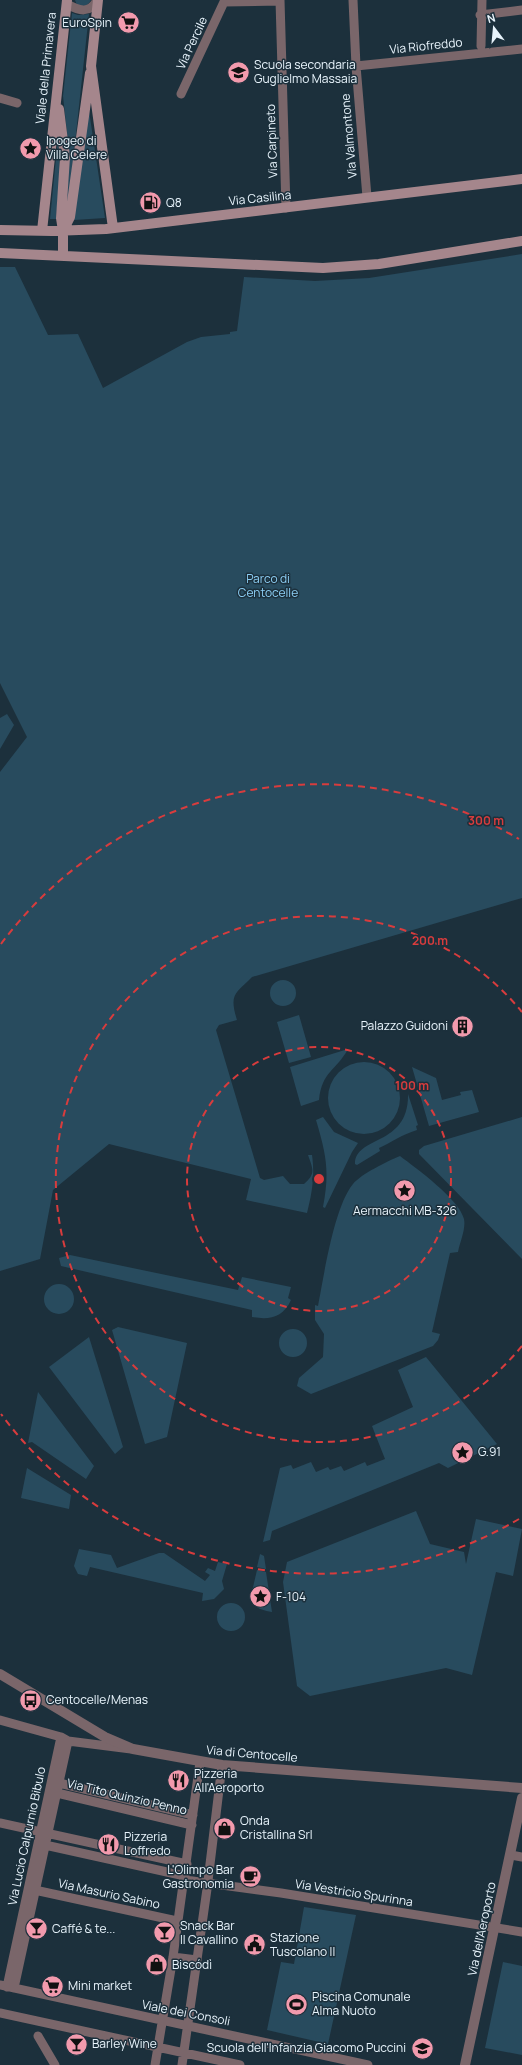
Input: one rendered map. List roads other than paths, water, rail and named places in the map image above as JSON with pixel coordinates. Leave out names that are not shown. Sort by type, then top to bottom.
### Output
[{"type":"main road","name":"Viale della Primavera","points":[[98,0],[91,66],[113,228]]},
{"type":"main road","name":"Viale della Primavera","points":[[42,231],[67,2]]},
{"type":"main road","points":[[63,231],[68,225],[71,213],[81,128],[91,66]]},
{"type":"main road","points":[[58,91],[65,157],[60,218],[63,231],[63,256]]},
{"type":"main road","name":"Via Casilina","points":[[0,230],[63,231],[113,228],[522,179]]},
{"type":"main road","points":[[0,253],[323,268],[379,264],[522,241]]},
{"type":"street","name":"Viale della Primavera","points":[[67,2],[78,10],[85,11],[93,7],[98,0]]},
{"type":"street","name":"Via Valmontone","points":[[353,0],[356,66],[367,197]]},
{"type":"street","points":[[481,46],[480,15],[482,0]]},
{"type":"street","points":[[224,1],[280,1]]},
{"type":"street","name":"Via Percile","points":[[181,94],[224,1]]},
{"type":"street","name":"Via Carpineto","points":[[280,1],[286,208]]},
{"type":"street","points":[[480,15],[522,10]]},
{"type":"street","name":"Via Riofreddo","points":[[356,66],[522,49]]},
{"type":"street","points":[[0,98],[17,103]]},
{"type":"street","name":"Via di Centocelle","points":[[0,1674],[105,1737],[133,1749],[222,1765],[522,1788]]},
{"type":"street","points":[[0,1720],[64,1739],[133,1749]]},
{"type":"street","name":"Via Lucio Calpurnio Bibulo","points":[[32,1890],[45,1845],[44,1833],[59,1783],[64,1739]]},
{"type":"street","name":"Via Lucio Calpurnio Bibulo","points":[[7,1987],[21,1940],[64,1739]]},
{"type":"street","points":[[155,2065],[185,1878],[200,1762]]},
{"type":"street","points":[[182,2065],[189,2025],[208,1883],[222,1765]]},
{"type":"street","name":"Via Tito Quinzio Penno","points":[[59,1783],[193,1815]]},
{"type":"street","name":"Via Tito Quinzio Penno","points":[[56,1793],[192,1825]]},
{"type":"street","name":"Via dell'Aeroporto","points":[[465,2065],[496,1928],[522,1798]]},
{"type":"street","points":[[0,1823],[187,1864]]},
{"type":"street","points":[[45,1845],[185,1878]]},
{"type":"street","points":[[510,1855],[522,1857]]},
{"type":"street","name":"Via Vestricio Spurinna","points":[[185,1878],[208,1883],[522,1932]]},
{"type":"street","name":"Via Masurio Sabino","points":[[32,1890],[177,1921]]},
{"type":"street","points":[[173,1957],[197,1960]]},
{"type":"street","name":"Viale dei Consoli","points":[[7,1987],[163,2021],[189,2025],[368,2065]]},
{"type":"street","points":[[0,2014],[240,2065]]},
{"type":"street","points":[[38,2036],[54,2065]]},
{"type":"place","name":"EuroSpin","points":[[128,23]]},
{"type":"place","name":"Scuola secondaria Guglielmo Massaia","points":[[238,72]]},
{"type":"place","name":"Ipogeo di Villa Celere","points":[[30,148]]},
{"type":"place","name":"Q8","points":[[151,203]]},
{"type":"place","name":"Palazzo Guidoni","points":[[463,1026]]},
{"type":"place","name":"Aermacchi MB-326","points":[[405,1190]]},
{"type":"place","name":"G.91","points":[[463,1452]]},
{"type":"place","name":"F-104","points":[[261,1597]]},
{"type":"place","name":"Centocelle/Menas","points":[[30,1700]]},
{"type":"place","name":"Pizzeria All'Aeroporto","points":[[178,1781]]},
{"type":"place","name":"Onda Cristallina Srl","points":[[225,1828]]},
{"type":"place","name":"Pizzeria Loffredo","points":[[108,1844]]},
{"type":"place","name":"L'Olimpo Bar Gastronomia","points":[[250,1877]]},
{"type":"place","name":"Caffé & te...","points":[[36,1929]]},
{"type":"place","name":"Snack Bar Il Cavallino","points":[[164,1933]]},
{"type":"place","name":"Stazione Tuscolano II","points":[[255,1945]]},
{"type":"place","name":"Biscódì","points":[[156,1965]]},
{"type":"place","name":"Mini market","points":[[52,1986]]},
{"type":"place","name":"Piscina Comunale Alma Nuoto","points":[[297,2004]]},
{"type":"place","name":"Barley Wine","points":[[77,2044]]},
{"type":"place","name":"Scuola dell'Infanzia Giacomo Puccini","points":[[422,2048]]},
{"type":"park label","name":"Parco di Centocelle","points":[[268,586]]}]
